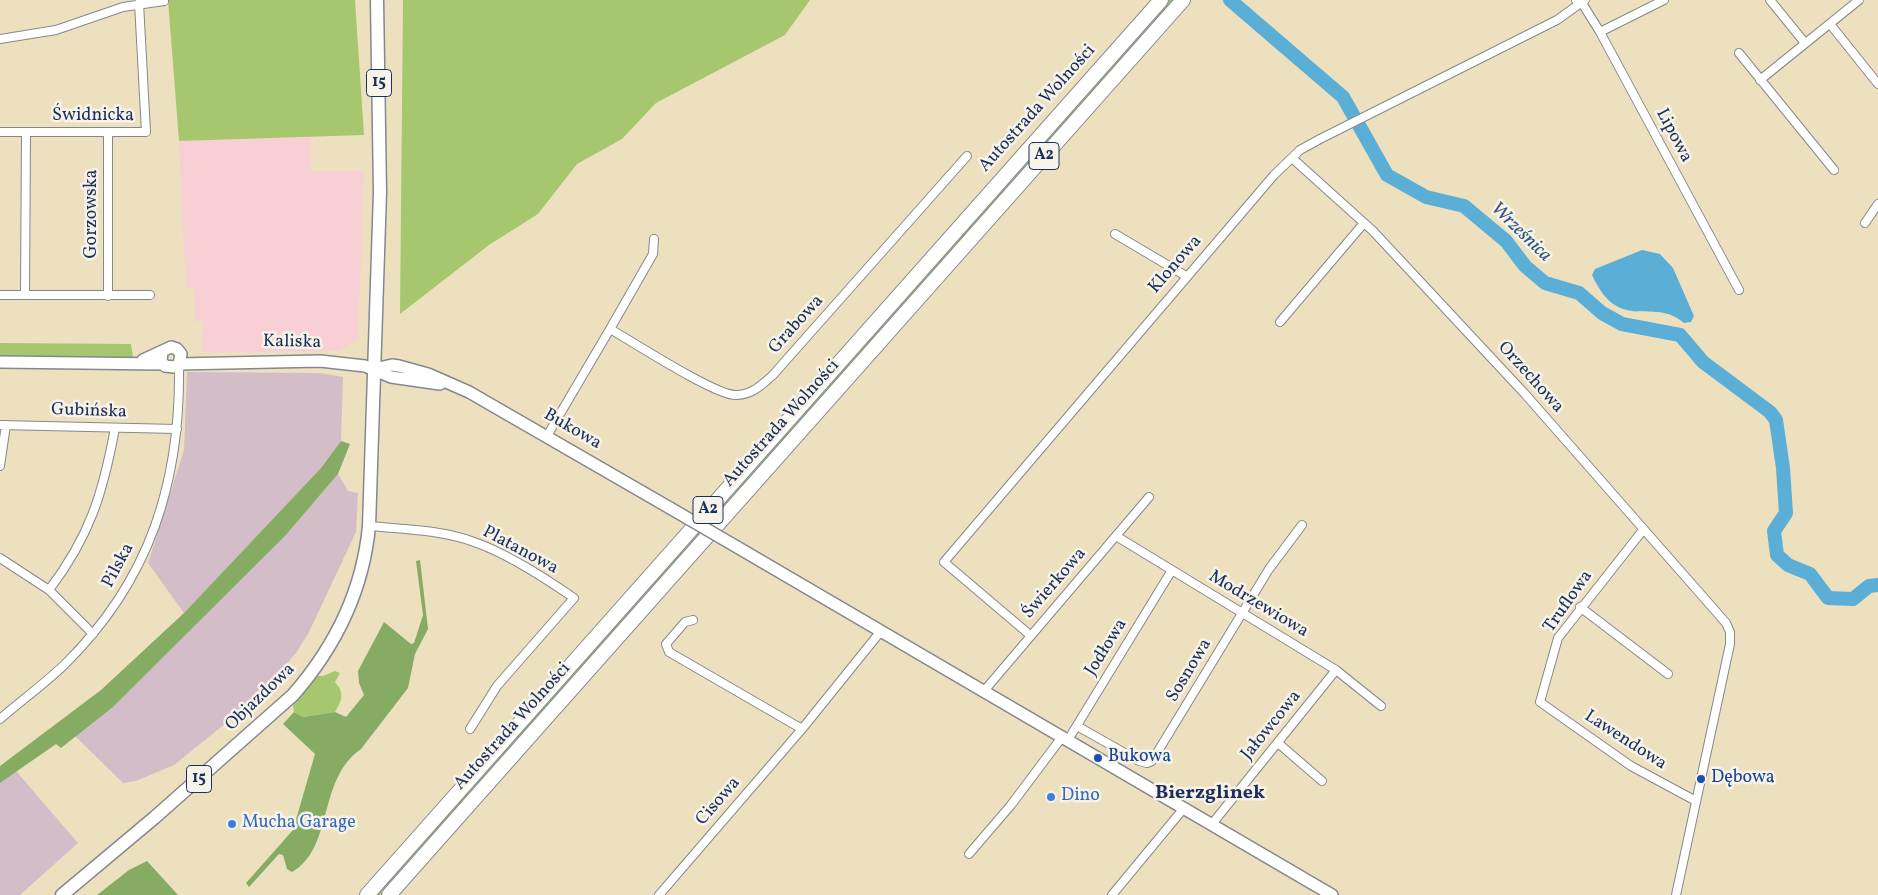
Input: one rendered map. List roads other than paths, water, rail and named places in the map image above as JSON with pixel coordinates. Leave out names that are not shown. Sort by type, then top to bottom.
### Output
[{"type":"highway","name":"Autostrada Wolności","points":[[367,895],[1161,0]]},
{"type":"highway","name":"Autostrada Wolności","points":[[389,895],[1183,0]]},
{"type":"main road","name":"15","points":[[374,369],[380,183],[376,0]]},
{"type":"main road","points":[[0,362],[164,361],[174,367],[180,359],[177,349],[171,347],[164,361]]},
{"type":"main road","name":"Kaliska","points":[[180,359],[196,364],[208,362],[320,360],[374,369]]},
{"type":"main road","name":"Bukowa","points":[[374,369],[392,365],[428,374],[484,400],[882,631]]},
{"type":"main road","name":"Objazdowa","points":[[62,895],[257,728],[308,678],[332,643],[350,605],[362,569],[369,526],[374,369]]},
{"type":"main road","points":[[882,631],[1332,895]]},
{"type":"street","points":[[1600,32],[1664,0]]},
{"type":"street","points":[[1770,0],[1805,44]]},
{"type":"street","points":[[1760,80],[1860,0]]},
{"type":"street","points":[[0,39],[56,30],[139,3],[164,1]]},
{"type":"street","name":"Lipowa","points":[[1581,1],[1600,32],[1739,290]]},
{"type":"street","name":"Klonowa","points":[[1030,635],[944,562],[1186,276],[1274,175],[1300,150],[1557,20],[1581,1]]},
{"type":"street","name":"Świdnicka","points":[[0,132],[146,132],[139,3]]},
{"type":"street","points":[[1830,24],[1878,84]]},
{"type":"street","points":[[1739,53],[1834,170]]},
{"type":"street","points":[[25,295],[26,132]]},
{"type":"street","name":"Gorzowska","points":[[108,133],[108,296]]},
{"type":"street","name":"Grabowa","points":[[610,329],[715,389],[734,395],[752,392],[772,376],[967,156]]},
{"type":"street","name":"Orzechowa","points":[[1292,158],[1364,223],[1525,394],[1643,530],[1721,616],[1730,632],[1727,657],[1696,801]]},
{"type":"street","points":[[1865,223],[1878,204]]},
{"type":"street","points":[[1280,322],[1364,223]]},
{"type":"street","points":[[1115,234],[1186,276]]},
{"type":"street","points":[[547,436],[653,254],[654,239]]},
{"type":"street","points":[[0,296],[150,295]]},
{"type":"street","name":"Pilska","points":[[0,719],[63,666],[93,634],[122,594],[156,526],[166,496],[177,429],[180,359]]},
{"type":"street","points":[[164,361],[174,372],[179,382]]},
{"type":"street","points":[[0,466],[3,425]]},
{"type":"street","name":"Gubińska","points":[[3,425],[177,429]]},
{"type":"street","points":[[49,590],[81,542],[94,515],[106,478],[115,428]]},
{"type":"street","name":"Świerkowa","points":[[984,691],[1149,497]]},
{"type":"street","name":"Sosnowa","points":[[1077,726],[1139,762],[1147,763],[1152,761],[1269,570],[1302,525]]},
{"type":"street","name":"Platanowa","points":[[369,526],[452,536],[475,542],[574,598],[497,686],[470,729]]},
{"type":"street","name":"Truflowa","points":[[1540,702],[1558,638],[1580,607],[1643,530]]},
{"type":"street","name":"Modrzewiowa","points":[[1116,536],[1336,670],[1381,706]]},
{"type":"street","points":[[0,558],[49,590],[93,634]]},
{"type":"street","name":"Jodłowa","points":[[970,854],[1077,726],[1172,570]]},
{"type":"street","points":[[1580,607],[1668,674]]},
{"type":"street","points":[[692,620],[685,622],[666,644],[669,652],[802,729]]},
{"type":"street","name":"Cisowa","points":[[659,895],[802,729],[882,631]]},
{"type":"street","name":"Jałowcowa","points":[[1212,824],[1336,670]]},
{"type":"street","name":"Lawendowa","points":[[1540,702],[1631,766],[1696,801]]},
{"type":"street","points":[[1278,744],[1322,781]]},
{"type":"street","points":[[1676,895],[1696,801]]},
{"type":"street","points":[[1112,895],[1184,808]]},
{"type":"water","points":[[1642,250],[1660,254],[1673,268],[1694,316],[1691,322],[1684,323],[1672,315],[1660,312],[1625,310],[1614,304],[1603,293],[1592,275],[1595,269]]},
{"type":"waterway","name":"Wrześnica","points":[[1230,0],[1343,97],[1387,175],[1426,197],[1464,206],[1506,241],[1525,266],[1545,283],[1579,293],[1602,313],[1622,324],[1680,335],[1703,362],[1770,412],[1776,420],[1783,468],[1786,513],[1774,531],[1777,555],[1788,565],[1810,574],[1828,598],[1853,599],[1869,586],[1878,585]]},
{"type":"place","name":"Bukowa","points":[[1098,758]]},
{"type":"place","name":"Dębowa","points":[[1701,779]]},
{"type":"place","name":"Dino","points":[[1051,797]]},
{"type":"place","name":"Mucha Garage","points":[[232,824]]},
{"type":"district","name":"Bierzglinek","points":[[1210,794]]}]
